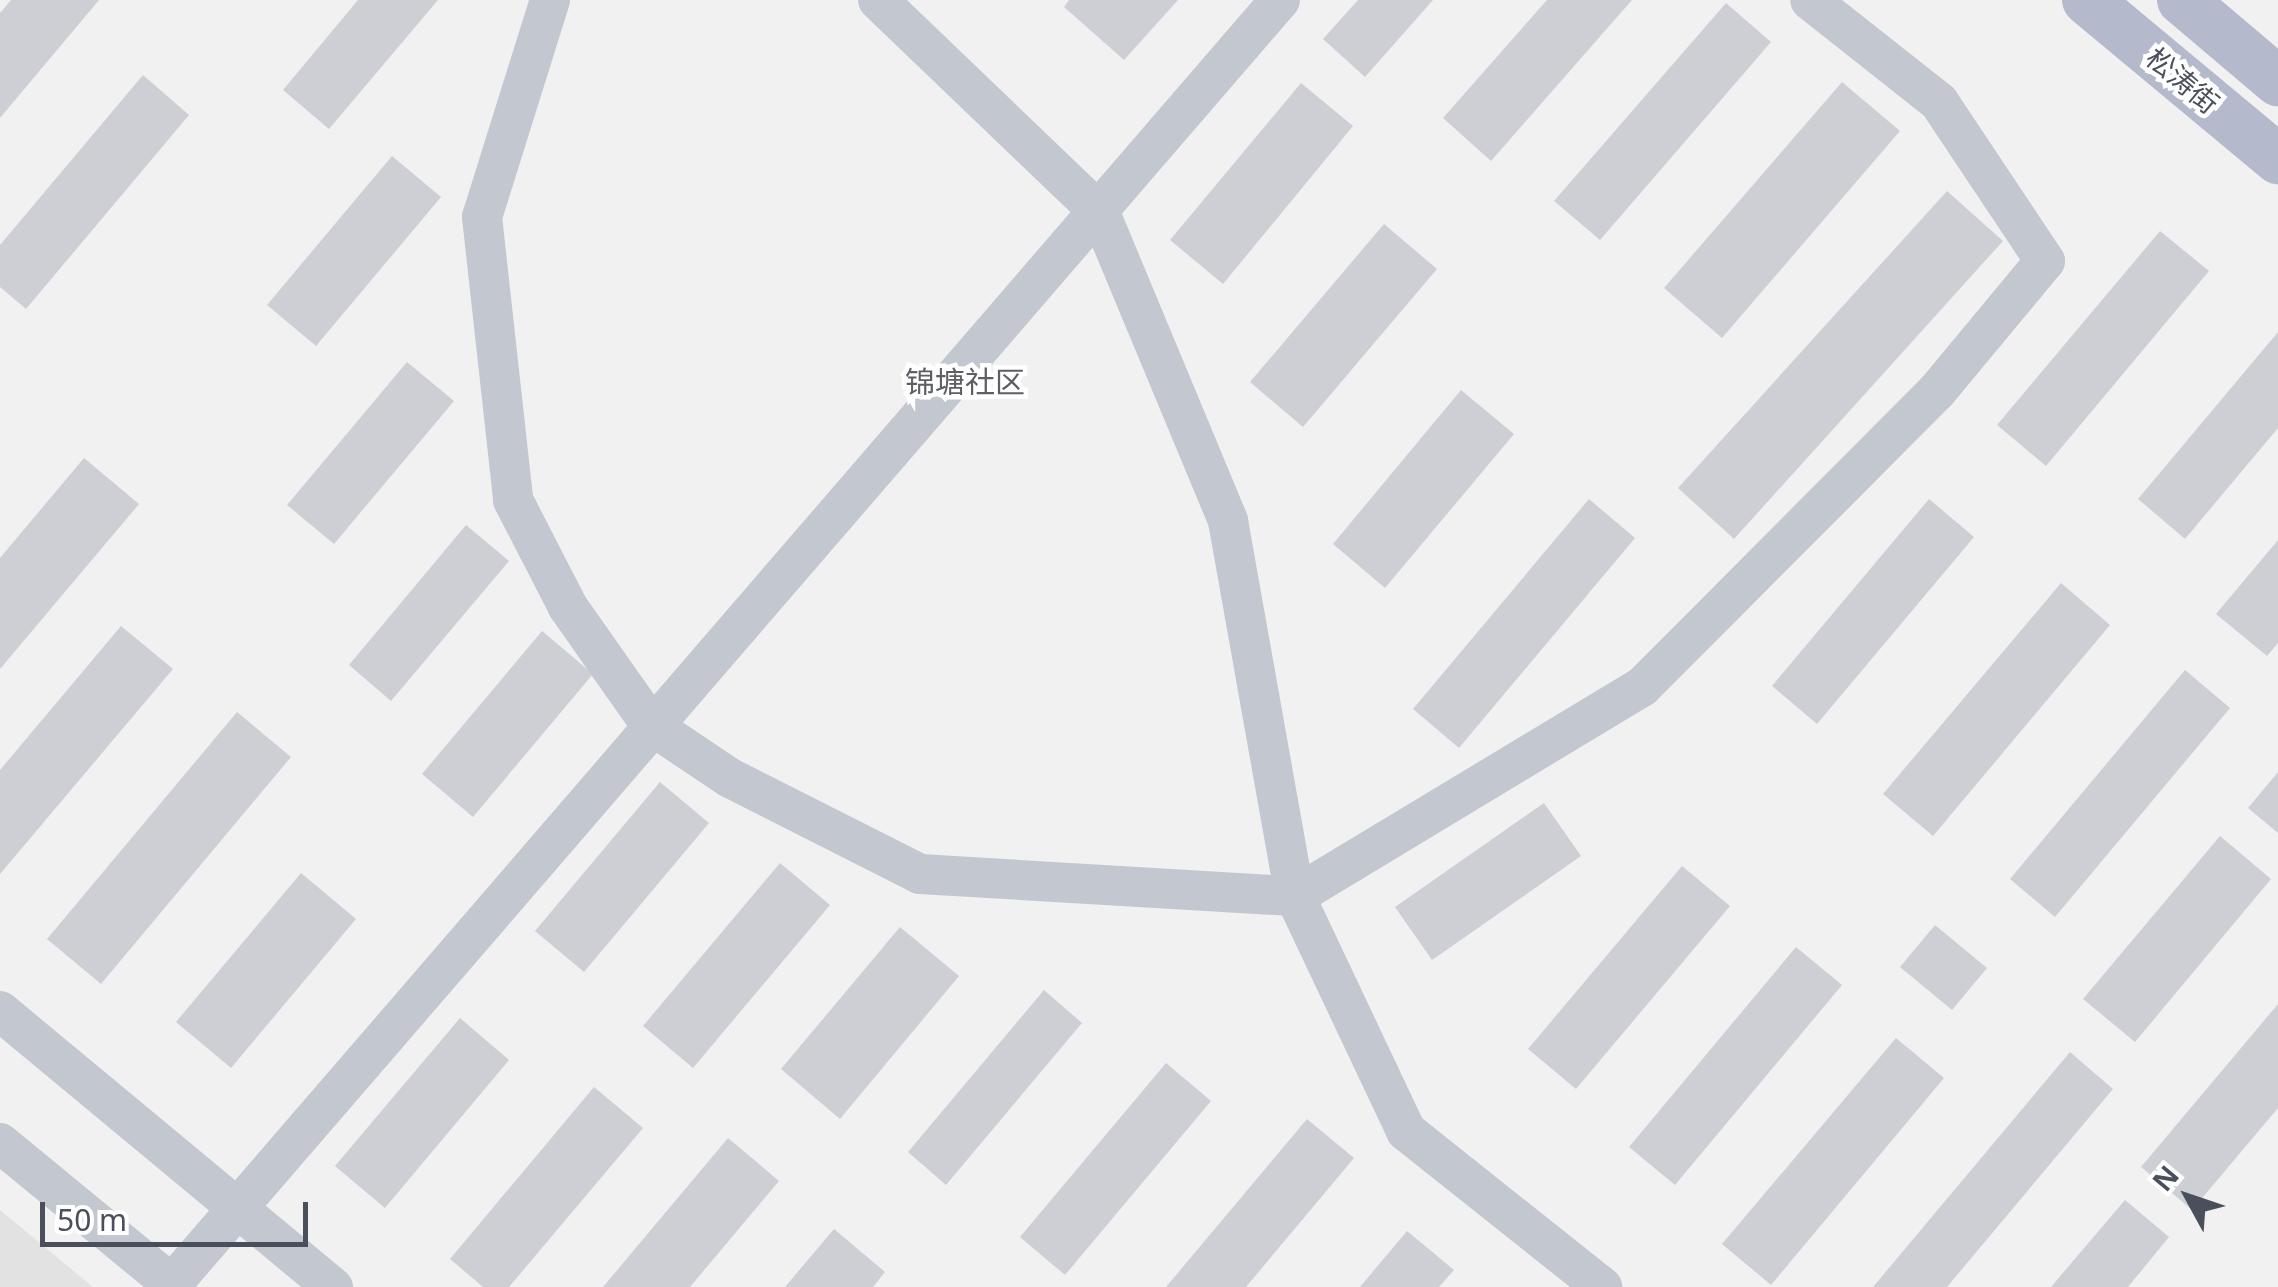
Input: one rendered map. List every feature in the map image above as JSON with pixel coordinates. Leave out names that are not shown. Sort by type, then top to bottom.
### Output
[{"type":"main road","name":"松涛街","points":[[2088,0],[2278,160]]},
{"type":"main road","points":[[2182,0],[2278,80]]},
{"type":"street","points":[[550,0],[482,218],[513,500],[568,607],[652,726],[730,778],[920,874],[1295,896],[1642,687],[1938,391],[2045,261],[1939,102],[1810,0]]},
{"type":"street","points":[[878,0],[1100,213],[1228,520],[1295,896],[1406,1131],[1602,1287]]},
{"type":"street","points":[[0,1143],[174,1286],[1280,0]]},
{"type":"street","points":[[0,1011],[332,1287]]},
{"type":"shaded area","points":[[0,1210],[93,1287],[0,1287]]},
{"type":"building","points":[[11,0],[99,0],[0,118],[0,13]]},
{"type":"building","points":[[358,0],[438,0],[329,129],[283,90]]},
{"type":"building","points":[[1069,0],[1178,0],[1124,60],[1064,7]]},
{"type":"building","points":[[1358,0],[1433,0],[1365,77],[1323,39]]},
{"type":"building","points":[[1547,0],[1632,0],[1491,161],[1443,118]]},
{"type":"building","points":[[1726,3],[1771,42],[1600,240],[1554,201]]},
{"type":"building","points":[[143,75],[189,115],[26,309],[0,287],[0,245]]},
{"type":"building","points":[[1842,82],[1900,131],[1722,338],[1664,288]]},
{"type":"building","points":[[1301,83],[1353,126],[1223,284],[1170,240]]},
{"type":"building","points":[[392,156],[441,197],[316,346],[267,305]]},
{"type":"building","points":[[1947,191],[2003,241],[1734,539],[1678,488]]},
{"type":"building","points":[[1384,224],[1437,269],[1303,427],[1250,382]]},
{"type":"building","points":[[2160,231],[2209,271],[2046,466],[1997,425]]},
{"type":"building","points":[[2278,332],[2278,428],[2185,539],[2138,499]]},
{"type":"building","points":[[407,362],[454,401],[334,544],[287,505]]},
{"type":"building","points":[[1461,390],[1514,434],[1385,588],[1333,544]]},
{"type":"building","points":[[84,458],[139,504],[0,669],[0,558]]},
{"type":"building","points":[[1589,499],[1635,538],[1459,748],[1413,709]]},
{"type":"building","points":[[1929,499],[1974,537],[1817,724],[1772,686]]},
{"type":"building","points":[[466,525],[509,561],[391,701],[349,665]]},
{"type":"building","points":[[2278,540],[2278,643],[2267,656],[2216,614]]},
{"type":"building","points":[[2061,583],[2110,625],[1933,836],[1883,794]]},
{"type":"building","points":[[121,626],[173,669],[0,874],[0,770]]},
{"type":"building","points":[[542,631],[593,674],[473,817],[422,774]]},
{"type":"building","points":[[2185,670],[2230,708],[2055,917],[2010,879]]},
{"type":"building","points":[[237,712],[291,757],[101,984],[47,939]]},
{"type":"building","points":[[2278,772],[2278,833],[2248,808]]},
{"type":"building","points":[[660,782],[709,823],[584,972],[535,931]]},
{"type":"building","points":[[1544,803],[1581,856],[1432,960],[1395,907]]},
{"type":"building","points":[[2220,836],[2271,879],[2135,1042],[2083,999]]},
{"type":"building","points":[[780,863],[830,905],[693,1068],[643,1026]]},
{"type":"building","points":[[1682,866],[1730,906],[1576,1089],[1528,1049]]},
{"type":"building","points":[[301,873],[356,919],[231,1068],[176,1022]]},
{"type":"building","points":[[1935,925],[1987,968],[1952,1010],[1900,967]]},
{"type":"building","points":[[900,927],[959,976],[840,1119],[781,1069]]},
{"type":"building","points":[[1796,947],[1842,985],[1675,1185],[1629,1147]]},
{"type":"building","points":[[1044,990],[1082,1023],[946,1185],[908,1152]]},
{"type":"building","points":[[2278,1004],[2278,1108],[2192,1210],[2141,1167]]},
{"type":"building","points":[[460,1018],[509,1060],[385,1208],[335,1166]]},
{"type":"building","points":[[1896,1038],[1944,1078],[1771,1285],[1722,1244]]},
{"type":"building","points":[[2070,1052],[2113,1089],[1947,1287],[1873,1287]]},
{"type":"building","points":[[1166,1063],[1211,1101],[1065,1275],[1020,1237]]},
{"type":"building","points":[[594,1087],[643,1128],[509,1287],[483,1287],[450,1259]]},
{"type":"building","points":[[1307,1119],[1354,1158],[1246,1287],[1166,1287]]},
{"type":"building","points":[[728,1138],[779,1181],[690,1287],[603,1287]]},
{"type":"building","points":[[2125,1200],[2169,1237],[2128,1287],[2051,1287]]},
{"type":"building","points":[[834,1229],[885,1272],[873,1287],[785,1287]]},
{"type":"building","points":[[1407,1231],[1454,1270],[1439,1287],[1360,1287]]},
{"type":"district","name":"锦塘社区","points":[[965,382]]}]
